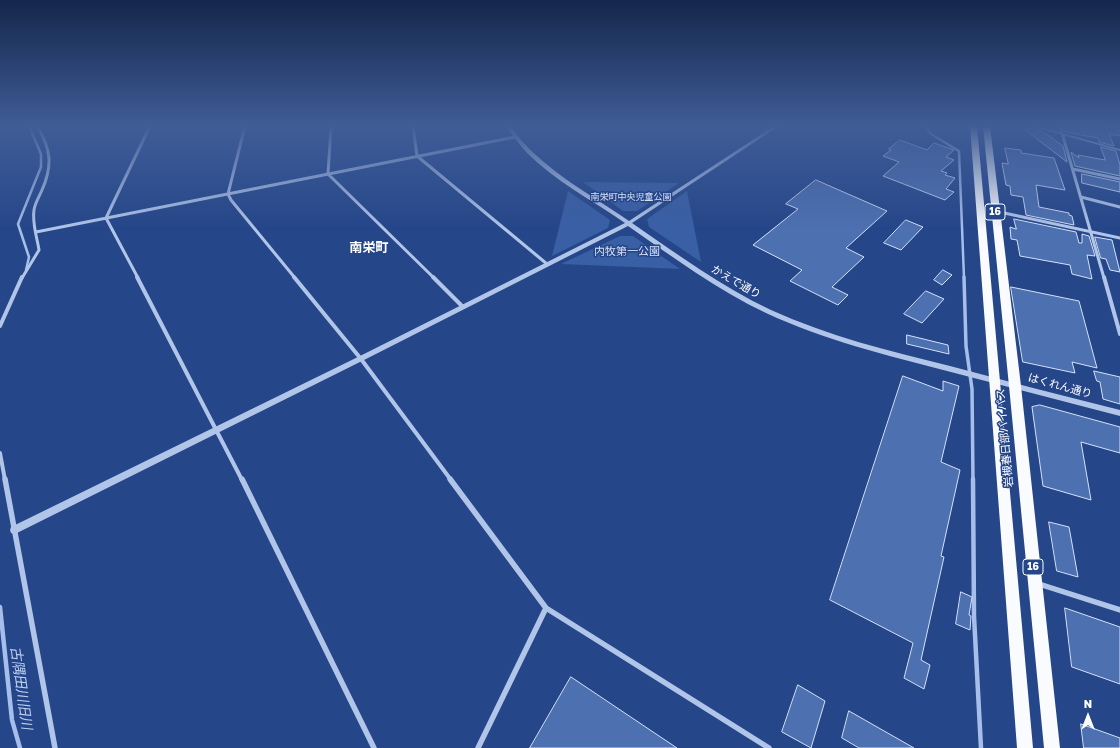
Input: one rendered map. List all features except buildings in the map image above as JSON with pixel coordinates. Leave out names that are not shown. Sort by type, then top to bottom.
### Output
[{"type":"highway","name":"岩槻春日部バイパス","points":[[976,161],[1025,748]]},
{"type":"highway","name":"岩槻春日部バイパス","points":[[990,161],[1015,386],[1052,748]]},
{"type":"street","points":[[0,326],[23,274],[39,250],[34,220],[34,209],[46,180],[51,161]]},
{"type":"street","points":[[106,218],[133,161]]},
{"type":"street","points":[[236,161],[228,194],[231,200],[361,359],[546,608],[769,748]]},
{"type":"street","points":[[329,161],[328,174],[463,307]]},
{"type":"street","points":[[36,232],[393,161]]},
{"type":"street","points":[[423,161],[547,264]]},
{"type":"street","name":"かえで通り","points":[[539,161],[719,284],[746,300],[787,320],[856,344],[995,381]]},
{"type":"street","points":[[14,530],[361,359],[629,223],[724,161]]},
{"type":"street","points":[[1071,161],[1120,334]]},
{"type":"street","points":[[1073,169],[1120,179]]},
{"type":"street","points":[[1081,197],[1120,207]]},
{"type":"street","points":[[995,211],[1120,238]]},
{"type":"street","points":[[106,218],[217,430],[374,748]]},
{"type":"street","name":"はくれん通り","points":[[995,381],[1120,413]]},
{"type":"street","points":[[0,453],[55,748]]},
{"type":"street","points":[[1034,583],[1120,610]]},
{"type":"street","points":[[478,748],[546,608]]},
{"type":"green space","name":"南栄町中央児童公園","points":[[583,182],[679,183],[637,211],[623,211]]},
{"type":"green space","points":[[568,191],[610,220],[608,228],[552,256]]},
{"type":"green space","name":"南栄町中央児童公園","points":[[687,191],[701,262],[649,227],[647,219]]},
{"type":"green space","name":"内牧第一公園","points":[[620,236],[633,236],[680,269],[561,264]]},
{"type":"waterway","name":"古隅田川旧川","points":[[26,270],[29,257],[18,224],[41,167],[41,161]]},
{"type":"waterway","points":[[959,161],[964,278]]},
{"type":"waterway","points":[[964,277],[966,346],[972,389],[973,480]]},
{"type":"waterway","points":[[973,479],[974,616],[981,748]]},
{"type":"waterway","name":"古隅田川旧川","points":[[0,607],[12,720],[20,748]]},
{"type":"district","name":"南栄町","points":[[369,248]]}]
